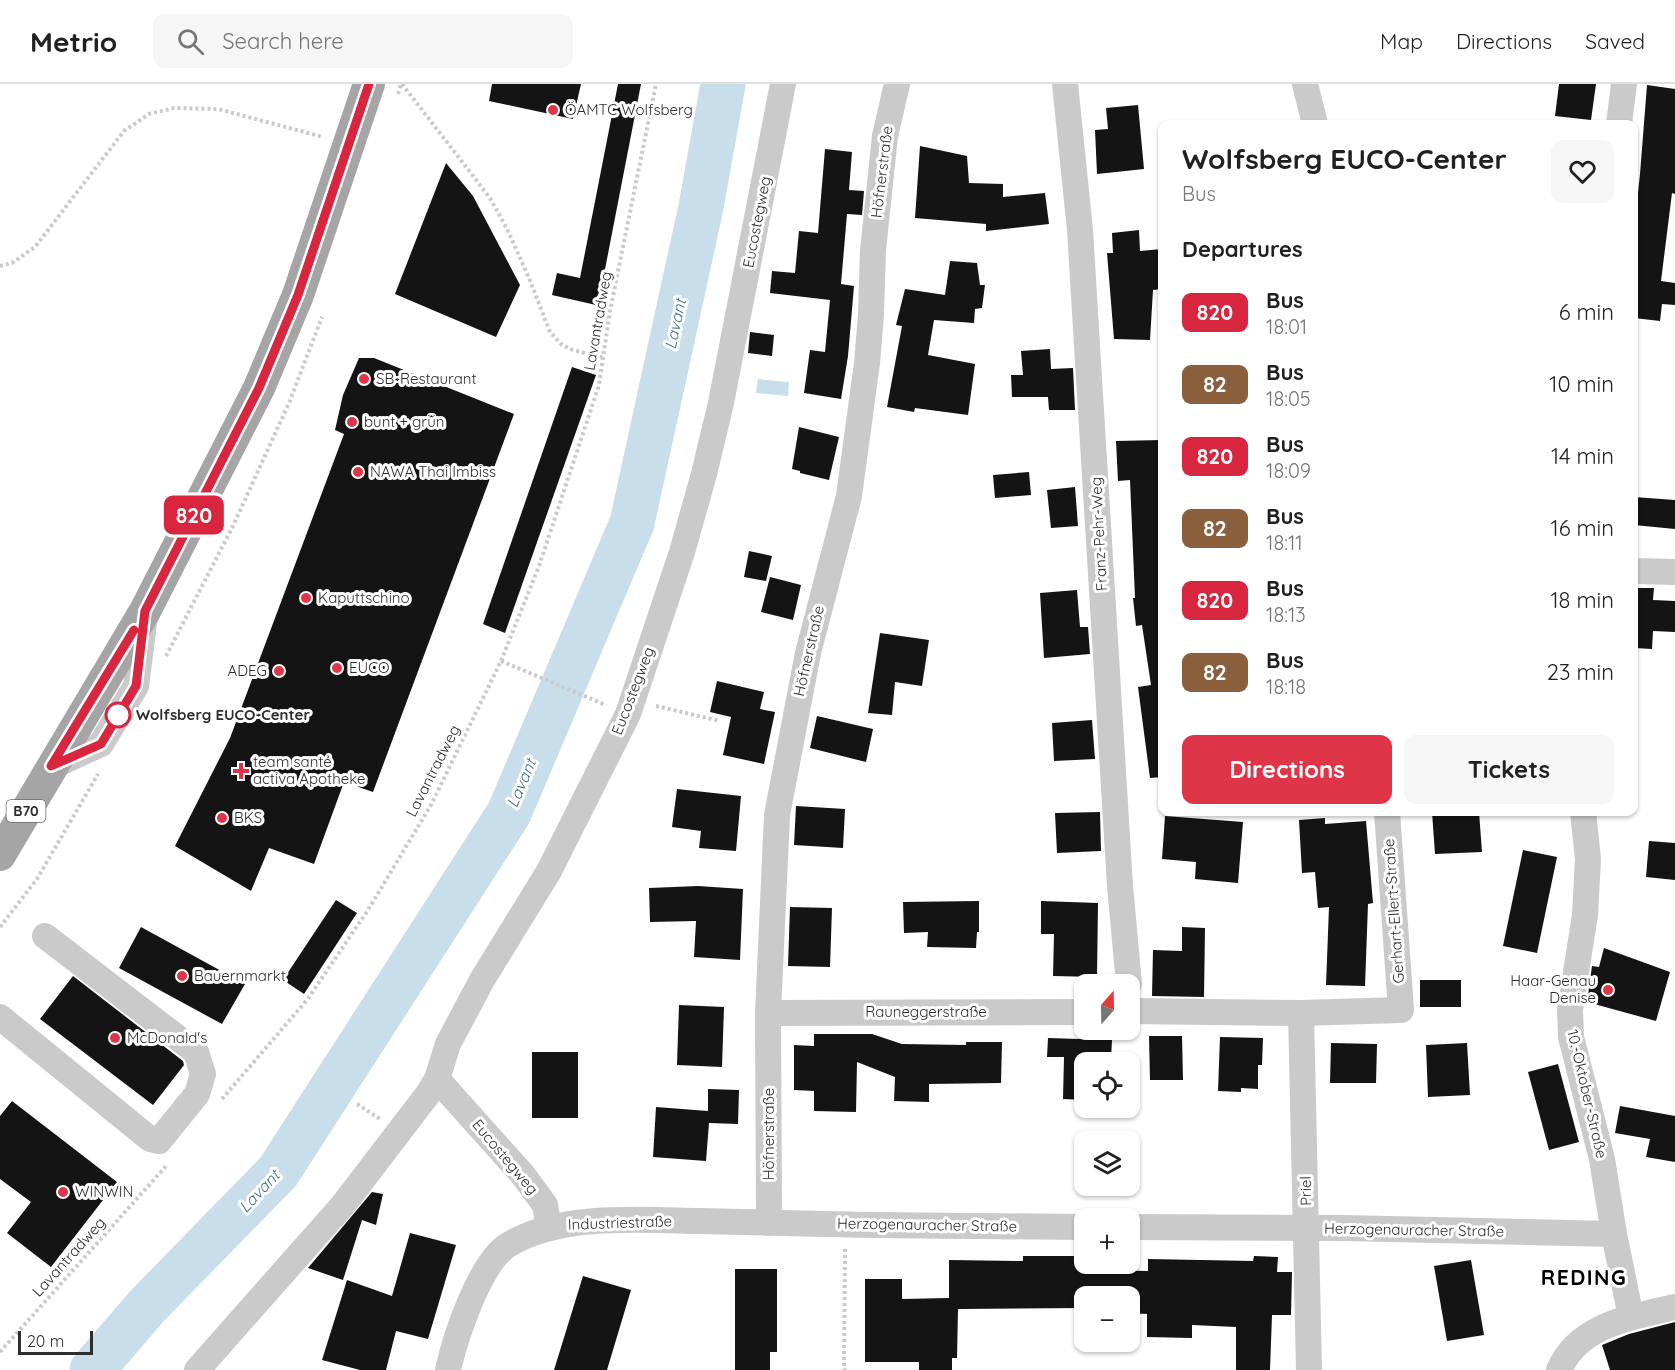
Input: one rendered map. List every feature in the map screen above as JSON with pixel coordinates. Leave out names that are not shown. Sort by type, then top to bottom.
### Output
[{"type":"main road","name":"B70","points":[[0,855],[145,611],[259,388],[298,295],[369,84]]},
{"type":"street","name":"Eucostegweg","points":[[549,1228],[545,1205],[523,1175],[437,1079],[448,1044],[482,980],[549,871],[630,707],[682,552],[721,403],[783,84]]},
{"type":"street","name":"Höfnerstraße","points":[[769,1223],[768,1013],[777,815],[808,653],[849,496],[867,363],[873,250],[885,136],[897,84]]},
{"type":"street","name":"Franz-Pehr-Weg","points":[[1065,84],[1080,230],[1120,886],[1128,974]]},
{"type":"street","points":[[1305,84],[1314,120]]},
{"type":"street","points":[[1619,120],[1624,84]]},
{"type":"street","points":[[1638,571],[1675,572]]},
{"type":"street","name":"Gerhart-Ellert-Straße","points":[[1301,1013],[1401,1010],[1388,816]]},
{"type":"street","name":"10.-Oktober-Straße","points":[[1583,816],[1588,859],[1585,915],[1570,1010],[1570,1037],[1602,1159],[1614,1234]]},
{"type":"street","points":[[0,1017],[150,1139],[159,1141],[197,1094],[203,1074],[196,1052],[45,936]]},
{"type":"street","points":[[1140,1005],[1301,1013]]},
{"type":"street","name":"Rauneggerstraße","points":[[768,1013],[1074,1012]]},
{"type":"street","name":"Priel","points":[[1301,1013],[1309,1370]]},
{"type":"street","points":[[197,1370],[343,1205],[437,1079]]},
{"type":"street","name":"Industriestraße","points":[[448,1370],[481,1277],[495,1256],[508,1245],[549,1228],[582,1222],[769,1223]]},
{"type":"street","name":"Herzogenauracher Straße","points":[[769,1223],[1074,1227]]},
{"type":"street","name":"Herzogenauracher Straße","points":[[1140,1227],[1614,1234]]},
{"type":"street","points":[[1614,1234],[1631,1317]]},
{"type":"street","points":[[1559,1370],[1567,1355],[1586,1336],[1631,1317],[1675,1307]]},
{"type":"path","points":[[402,84],[490,198],[529,278],[550,332],[562,345],[605,358]]},
{"type":"path","name":"Lavantradweg","points":[[218,1104],[307,1000],[368,910],[431,805],[501,661],[540,566],[599,385],[605,358],[610,311],[656,84]]},
{"type":"path","points":[[0,266],[12,263],[35,247],[124,131],[149,114],[174,108],[218,109],[348,144]]},
{"type":"path","points":[[501,661],[630,707],[720,721]]},
{"type":"path","name":"Lavantradweg","points":[[0,1352],[168,1164]]},
{"type":"path","points":[[845,1224],[844,1369],[846,1370]]},
{"type":"water","points":[[758,379],[789,382],[788,396],[756,393]]},
{"type":"building","name":"ÖAMTC Wolfsberg","points":[[492,84],[581,84],[573,119],[489,101]]},
{"type":"building","points":[[618,84],[641,84],[600,295],[598,294],[596,305],[552,295],[557,273],[580,278]]},
{"type":"building","points":[[1559,84],[1596,84],[1591,120],[1555,116]]},
{"type":"building","points":[[1647,85],[1675,89],[1675,194],[1672,193],[1661,281],[1675,283],[1675,305],[1662,304],[1660,321],[1638,318],[1640,174]]},
{"type":"building","points":[[1138,105],[1144,169],[1097,174],[1095,130],[1108,129],[1106,108]]},
{"type":"building","points":[[920,146],[967,156],[969,183],[1003,184],[1003,197],[1045,193],[1049,224],[986,231],[986,224],[915,218]]},
{"type":"building","points":[[825,149],[852,152],[849,190],[864,191],[862,215],[847,214],[841,284],[854,286],[848,356],[841,399],[804,393],[810,350],[825,352],[830,300],[770,293],[772,271],[795,273],[799,231],[818,233]]},
{"type":"building","points":[[446,163],[473,196],[520,285],[496,337],[395,294]]},
{"type":"building","points":[[1139,230],[1140,251],[1158,249],[1158,289],[1153,290],[1150,340],[1114,339],[1107,253],[1113,253],[1112,233]]},
{"type":"building","points":[[950,261],[977,263],[980,285],[985,285],[982,308],[975,309],[974,323],[934,320],[928,355],[975,364],[968,415],[915,408],[914,412],[887,407],[902,326],[896,325],[905,289],[945,295]]},
{"type":"building","points":[[750,332],[774,335],[772,356],[748,353]]},
{"type":"building","points":[[1050,349],[1051,369],[1073,368],[1075,410],[1049,410],[1048,397],[1012,397],[1011,375],[1023,375],[1021,351]]},
{"type":"building","name":"EUCO","points":[[359,358],[374,358],[514,414],[373,792],[344,782],[314,864],[269,848],[251,891],[175,846],[230,738],[344,434],[335,430],[343,395]]},
{"type":"building","points":[[572,367],[596,375],[505,633],[483,624]]},
{"type":"building","points":[[799,427],[839,437],[829,480],[792,469]]},
{"type":"building","points":[[1158,440],[1158,777],[1150,778],[1138,687],[1151,685],[1142,625],[1136,626],[1133,598],[1135,598],[1130,480],[1118,481],[1116,441]]},
{"type":"building","points":[[1029,472],[1031,495],[995,498],[993,475]]},
{"type":"building","points":[[1075,487],[1078,526],[1051,528],[1047,490]]},
{"type":"building","points":[[1638,497],[1675,500],[1675,529],[1638,525]]},
{"type":"building","points":[[749,551],[772,556],[766,581],[744,577]]},
{"type":"building","points":[[770,577],[801,585],[793,620],[761,612]]},
{"type":"building","points":[[1638,588],[1654,588],[1653,600],[1675,601],[1675,632],[1653,631],[1652,649],[1638,648]]},
{"type":"building","points":[[1077,590],[1080,627],[1088,627],[1090,654],[1044,658],[1040,593]]},
{"type":"building","points":[[880,633],[929,640],[922,686],[895,682],[892,715],[868,713]]},
{"type":"building","points":[[717,681],[764,692],[760,709],[775,712],[764,764],[723,755],[731,717],[710,712]]},
{"type":"building","points":[[817,716],[873,729],[866,762],[810,748]]},
{"type":"building","points":[[1092,720],[1095,759],[1054,761],[1052,723]]},
{"type":"building","points":[[677,789],[741,796],[736,851],[699,848],[701,831],[672,827]]},
{"type":"building","points":[[796,806],[845,809],[843,848],[794,845]]},
{"type":"building","points":[[1100,812],[1101,851],[1057,853],[1055,813]]},
{"type":"building","points":[[1165,816],[1243,822],[1238,883],[1195,879],[1196,862],[1162,859]]},
{"type":"building","points":[[1432,816],[1479,816],[1482,852],[1435,854]]},
{"type":"building","points":[[1325,818],[1325,824],[1366,821],[1373,903],[1368,904],[1365,986],[1326,985],[1329,907],[1318,908],[1315,872],[1302,873],[1299,820]]},
{"type":"building","points":[[1649,841],[1675,843],[1675,880],[1646,877]]},
{"type":"building","points":[[1523,850],[1557,857],[1537,953],[1503,946]]},
{"type":"building","points":[[698,886],[743,889],[740,960],[694,957],[696,921],[650,922],[649,888]]},
{"type":"building","points":[[336,900],[357,913],[304,994],[283,980]]},
{"type":"building","points":[[979,901],[979,932],[977,932],[976,948],[927,947],[928,932],[904,933],[903,902]]},
{"type":"building","points":[[1041,901],[1098,903],[1097,974],[1053,976],[1054,934],[1041,934]]},
{"type":"building","points":[[790,907],[832,908],[830,967],[788,966]]},
{"type":"building","name":"Bauernmarkt","points":[[141,927],[245,984],[222,1024],[119,968]]},
{"type":"building","points":[[1182,927],[1205,928],[1204,997],[1152,996],[1153,950],[1182,951]]},
{"type":"building","points":[[1604,948],[1670,972],[1656,1021],[1587,1002],[1592,966],[1599,967]]},
{"type":"building","name":"McDonald's","points":[[73,976],[183,1061],[184,1065],[153,1105],[40,1019]]},
{"type":"building","points":[[1420,980],[1461,980],[1461,1007],[1420,1007]]},
{"type":"building","points":[[679,1005],[724,1007],[722,1067],[677,1065]]},
{"type":"building","points":[[814,1034],[872,1034],[902,1044],[966,1045],[966,1042],[1002,1042],[1001,1083],[929,1084],[929,1102],[894,1101],[895,1077],[857,1062],[856,1112],[814,1111],[814,1091],[794,1090],[794,1045],[814,1046]]},
{"type":"building","points":[[1149,1036],[1182,1036],[1183,1080],[1150,1080]]},
{"type":"building","points":[[1220,1037],[1263,1038],[1262,1065],[1258,1065],[1258,1089],[1241,1088],[1241,1092],[1218,1091]]},
{"type":"building","points":[[1048,1038],[1112,1040],[1111,1052],[1074,1052],[1074,1100],[1063,1099],[1064,1057],[1047,1057]]},
{"type":"building","points":[[1331,1043],[1377,1044],[1376,1083],[1330,1083]]},
{"type":"building","points":[[1467,1043],[1470,1095],[1428,1097],[1426,1045]]},
{"type":"building","points":[[532,1052],[578,1052],[578,1118],[532,1118]]},
{"type":"building","points":[[1558,1064],[1579,1142],[1549,1150],[1528,1072]]},
{"type":"building","points":[[708,1089],[739,1090],[738,1124],[709,1123],[706,1161],[653,1157],[656,1107],[708,1111]]},
{"type":"building","name":"WINWIN","points":[[12,1101],[117,1182],[51,1267],[7,1233],[31,1202],[0,1179],[0,1116]]},
{"type":"building","points":[[1620,1106],[1675,1116],[1675,1162],[1646,1157],[1650,1139],[1615,1133]]},
{"type":"building","points":[[372,1192],[383,1194],[376,1225],[362,1220],[343,1280],[308,1268]]},
{"type":"building","points":[[410,1233],[456,1245],[428,1339],[396,1331],[386,1370],[360,1370],[322,1360],[347,1280],[392,1296]]},
{"type":"building","points":[[1023,1256],[1074,1256],[1074,1274],[1140,1274],[1140,1271],[1148,1271],[1148,1259],[1253,1261],[1254,1256],[1278,1257],[1277,1272],[1292,1272],[1291,1315],[1272,1315],[1270,1370],[1236,1370],[1236,1327],[1192,1325],[1192,1338],[1147,1337],[1147,1314],[1140,1314],[1140,1286],[1074,1286],[1074,1308],[958,1309],[957,1358],[952,1358],[952,1370],[919,1370],[919,1362],[865,1362],[865,1279],[902,1279],[902,1299],[949,1298],[949,1260],[1023,1261]]},
{"type":"building","points":[[1471,1260],[1484,1335],[1447,1341],[1434,1266]]},
{"type":"building","points":[[735,1269],[777,1269],[777,1352],[770,1352],[770,1370],[735,1370]]},
{"type":"building","points":[[583,1276],[631,1290],[607,1370],[554,1370]]},
{"type":"building","points":[[1675,1322],[1675,1370],[1610,1370],[1602,1345],[1629,1334]]},
{"type":"waterway","name":"Lavant","points":[[92,1370],[148,1305],[278,1172],[509,813],[632,523],[701,207],[723,84]]},
{"type":"bus line","name":"820","points":[[134,630],[51,766],[101,744],[136,686],[145,611],[259,388],[298,295],[369,84]]},
{"type":"place","name":"ÖAMTC Wolfsberg","points":[[553,110]]},
{"type":"place","name":"SB-Restaurant","points":[[364,379]]},
{"type":"place","name":"bunt + grün","points":[[352,422]]},
{"type":"place","name":"NAWA Thai Imbiss","points":[[358,472]]},
{"type":"place","name":"Kaputtschino","points":[[306,598]]},
{"type":"place","name":"EUCO","points":[[337,668]]},
{"type":"place","name":"ADEG","points":[[279,671]]},
{"type":"place","name":"Wolfsberg EUCO-Center","points":[[118,715]]},
{"type":"place","name":"team santé activa Apotheke","points":[[241,771]]},
{"type":"place","name":"BKS","points":[[222,818]]},
{"type":"place","name":"Bauernmarkt","points":[[182,976]]},
{"type":"place","name":"Haar-Genau Denise","points":[[1608,990]]},
{"type":"place","name":"McDonald's","points":[[115,1038]]},
{"type":"place","name":"WINWIN","points":[[63,1192]]},
{"type":"district","name":"REDING","points":[[1584,1278]]}]
